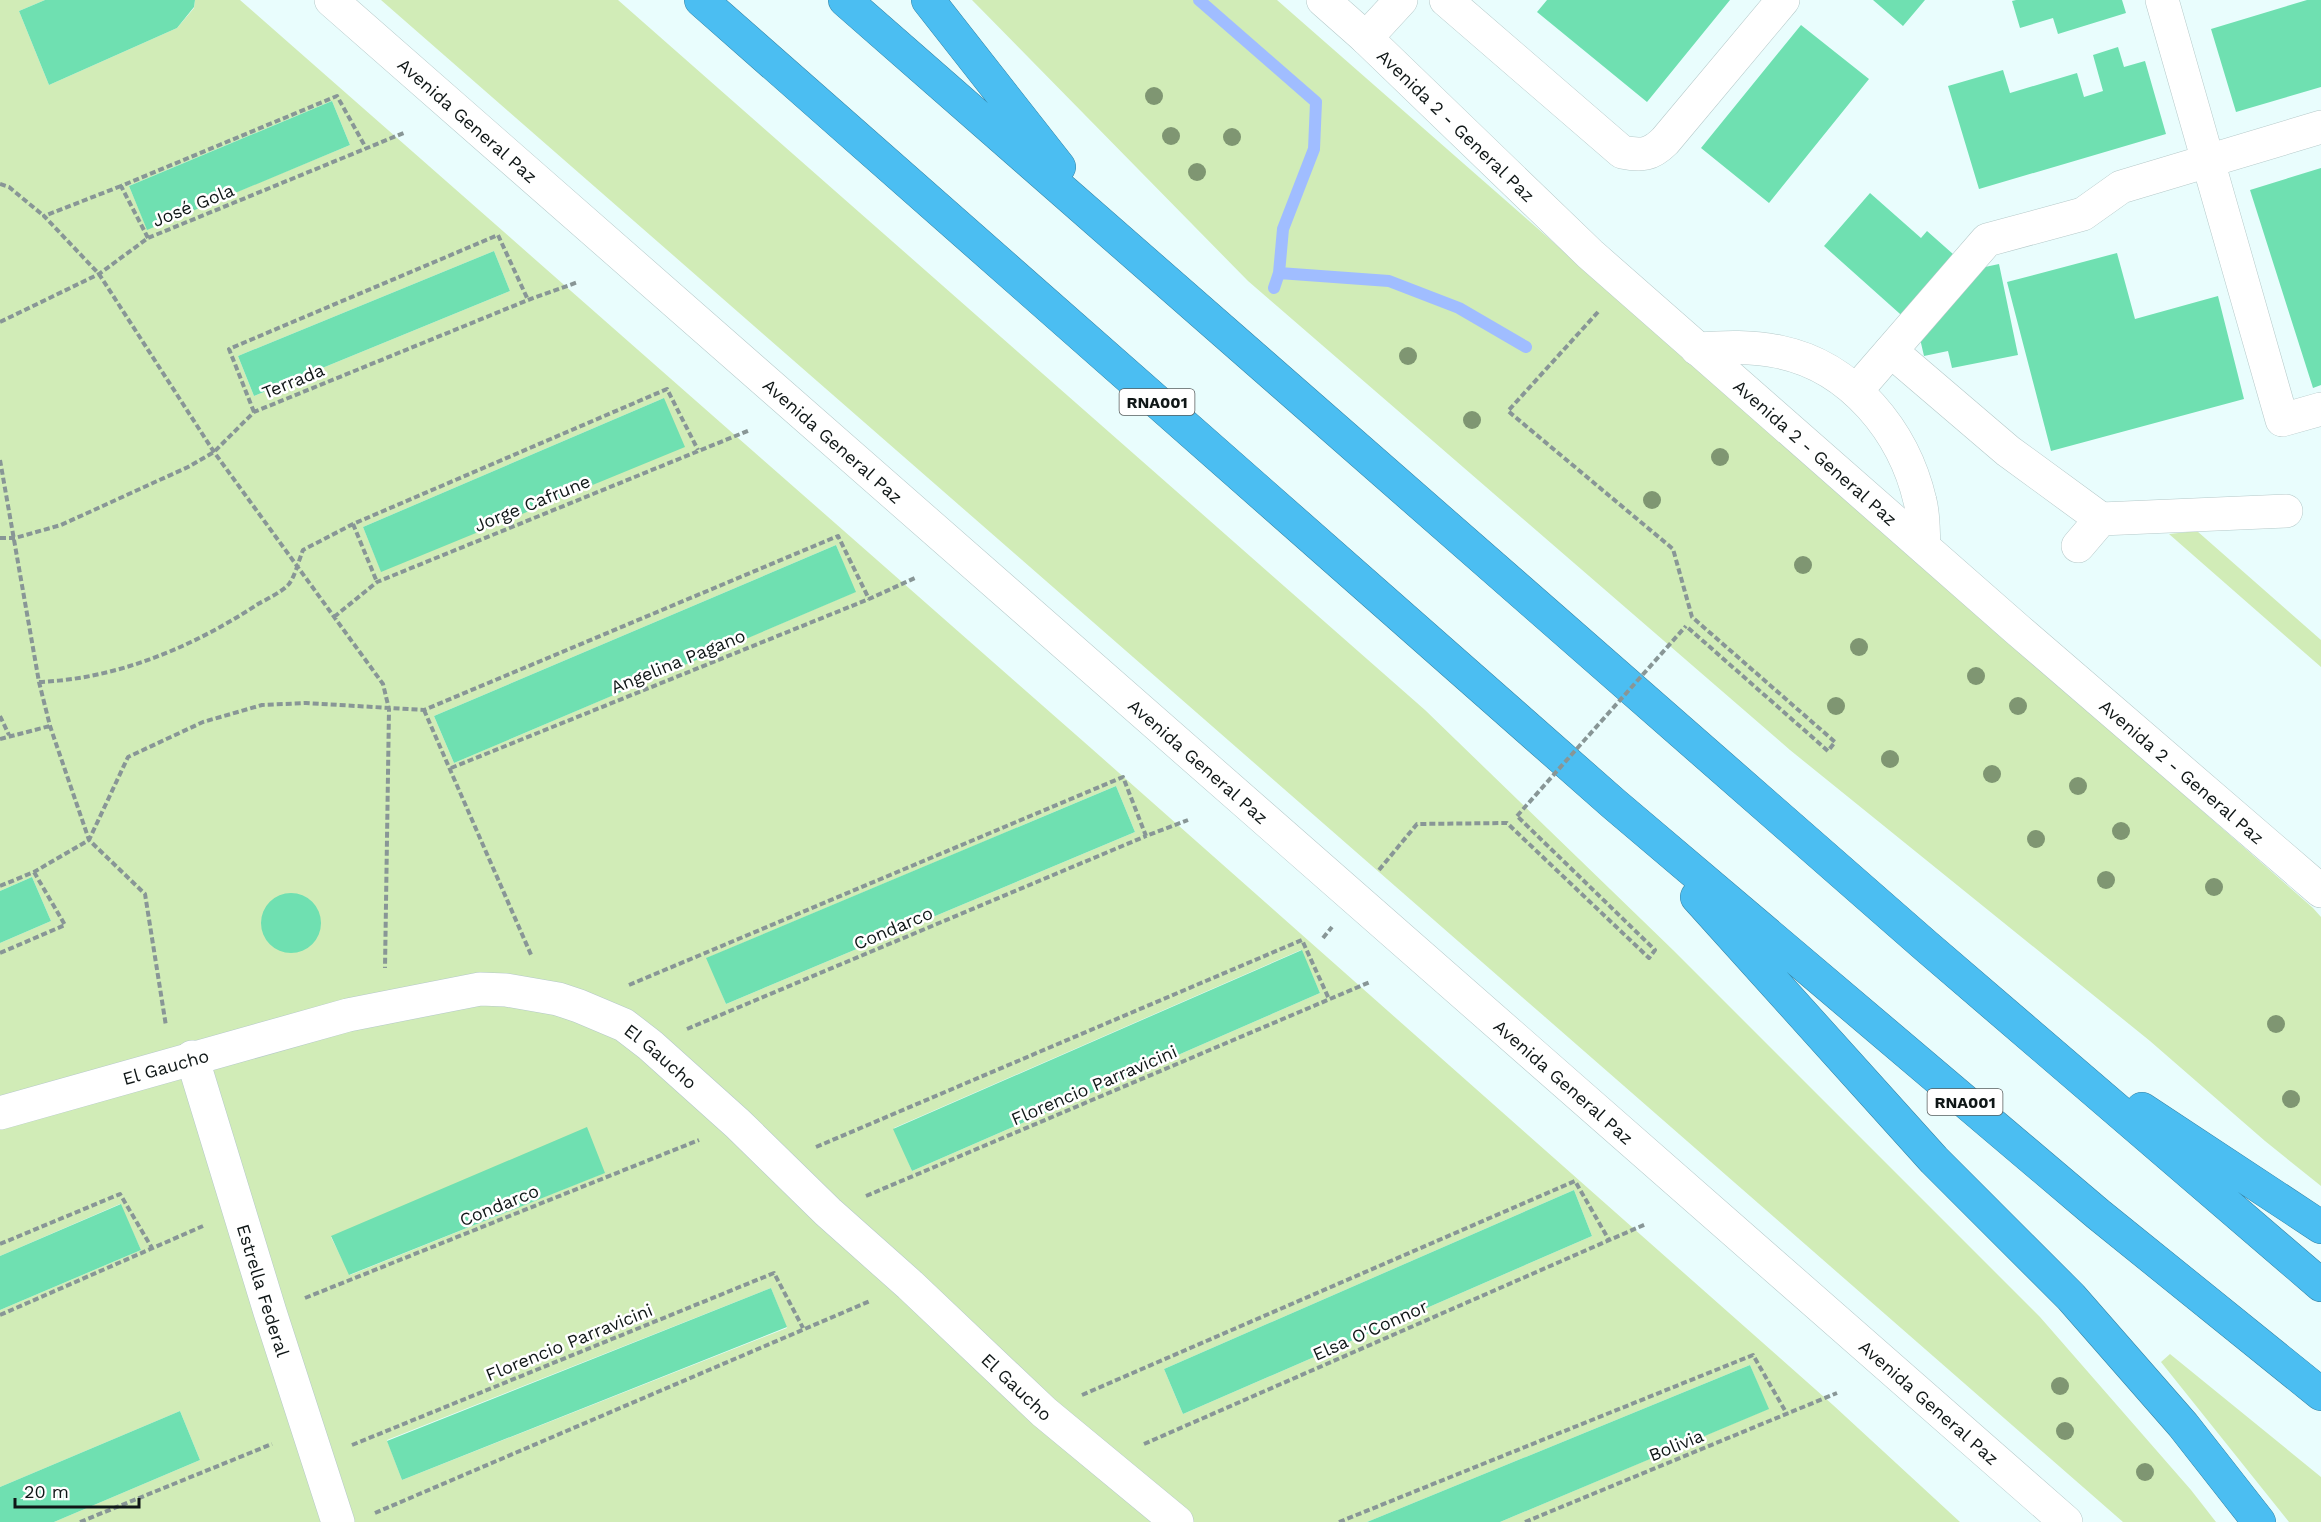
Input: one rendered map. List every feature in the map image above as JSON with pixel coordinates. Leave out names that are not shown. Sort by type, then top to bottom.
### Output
[{"type":"highway","name":"RNA001","points":[[701,0],[1614,804],[2098,1214],[2321,1394]]},
{"type":"highway","points":[[845,0],[2020,1028],[2321,1285]]},
{"type":"highway","points":[[928,0],[1108,230]]},
{"type":"highway","points":[[1614,804],[1934,1160],[2071,1297],[2183,1425],[2259,1522]]},
{"type":"highway","points":[[2020,1028],[2321,1227]]},
{"type":"street","name":"Avenida General Paz","points":[[331,0],[2066,1522]]},
{"type":"street","name":"Avenida 2 - General Paz","points":[[1323,0],[1366,38],[1623,284],[2320,891]]},
{"type":"street","points":[[1366,38],[1401,0]]},
{"type":"street","points":[[1446,0],[1622,152],[1639,156],[1654,152],[1665,141],[1783,0]]},
{"type":"street","points":[[2162,0],[2282,420],[2321,409]]},
{"type":"street","points":[[1856,392],[1987,240],[2083,214],[2121,187],[2321,127]]},
{"type":"street","points":[[1697,349],[1740,346],[1781,352],[1821,368],[1856,392],[1886,423],[1908,462],[1921,503],[1924,547]]},
{"type":"street","points":[[1891,351],[2008,451],[2101,519],[2286,511]]},
{"type":"street","points":[[2078,546],[2101,519]]},
{"type":"street","name":"El Gaucho","points":[[0,1113],[182,1061],[384,1008],[480,989],[507,990],[579,1006],[624,1026],[650,1045],[738,1124],[776,1164],[910,1285],[1044,1412],[1177,1522]]},
{"type":"street","name":"Estrella Federal","points":[[182,1061],[240,1211],[313,1444],[351,1520]]},
{"type":"path","points":[[44,216],[337,96],[366,148]]},
{"type":"path","name":"José Gola","points":[[0,322],[99,274],[148,238],[406,132]]},
{"type":"path","points":[[0,183],[9,187],[44,216],[99,274],[214,452],[383,684],[389,709],[384,1008]]},
{"type":"path","points":[[121,186],[148,238]]},
{"type":"path","points":[[254,412],[229,349],[498,235],[528,300]]},
{"type":"path","name":"Terrada","points":[[0,538],[15,538],[61,525],[188,467],[214,452],[254,412],[528,300],[578,282]]},
{"type":"path","points":[[1323,938],[1418,824],[1507,823],[1648,958],[1655,950],[1517,816],[1686,626],[1828,751],[1835,742],[1692,618],[1673,549],[1508,411],[1623,284]]},
{"type":"path","points":[[39,682],[69,681],[103,674],[167,654],[243,614],[289,584],[303,550],[353,524],[667,389],[698,450]]},
{"type":"path","name":"Jorge Cafrune","points":[[334,617],[377,582],[750,430]]},
{"type":"path","points":[[0,460],[39,682],[50,726],[89,840],[145,894],[182,1061]]},
{"type":"path","points":[[353,524],[377,582]]},
{"type":"path","points":[[0,886],[34,872],[89,840],[128,758],[203,722],[261,705],[306,704],[424,710],[838,536],[869,599]]},
{"type":"path","name":"Angelina Pagano","points":[[451,768],[869,599],[915,578]]},
{"type":"path","points":[[424,710],[535,963],[536,995]]},
{"type":"path","points":[[0,716],[9,735]]},
{"type":"path","points":[[0,739],[50,726]]},
{"type":"path","points":[[579,1006],[1123,777],[1146,836]]},
{"type":"path","name":"Condarco","points":[[650,1045],[1188,820]]},
{"type":"path","points":[[0,953],[64,925],[34,872]]},
{"type":"path","points":[[776,1164],[1302,940],[1329,999]]},
{"type":"path","name":"Florencio Parravicini","points":[[828,1212],[1370,982]]},
{"type":"path","name":"Condarco","points":[[270,1312],[738,1124]]},
{"type":"path","points":[[1044,1412],[1575,1181],[1609,1240]]},
{"type":"path","points":[[0,1244],[120,1194],[152,1248]]},
{"type":"path","points":[[0,1315],[240,1211]]},
{"type":"path","name":"Elsa O'Connor","points":[[1104,1462],[1646,1224]]},
{"type":"path","name":"Florencio Parravicini","points":[[80,1522],[313,1444],[774,1273],[803,1328]]},
{"type":"path","points":[[351,1520],[803,1328],[910,1285]]},
{"type":"path","points":[[1339,1522],[1753,1355],[1787,1413]]},
{"type":"path","name":"Bolivia","points":[[1525,1522],[1837,1393]]},
{"type":"green space","points":[[0,0],[45,0],[19,11],[49,85],[177,28],[194,8],[195,0],[240,0],[1092,749],[1833,1405],[1960,1522],[1500,1522],[1768,1409],[1750,1365],[1367,1522],[54,1522],[200,1460],[180,1411],[0,1487],[0,1310],[141,1250],[120,1204],[0,1256],[0,943],[51,921],[32,877],[0,891]],"holes":[[[332,101],[350,145],[147,229],[129,186]],[[494,251],[510,291],[254,396],[238,356]],[[664,398],[381,571],[363,527]],[[836,545],[855,592],[454,763],[434,716]],[[1116,786],[1135,832],[726,1004],[707,958]],[[1301,950],[1320,993],[912,1171],[894,1128]],[[604,1173],[350,1275],[331,1237]],[[1574,1190],[1592,1236],[1183,1414],[1164,1369]],[[771,1288],[787,1328],[402,1480],[387,1440]]]},
{"type":"green space","points":[[381,0],[618,0],[1425,710],[1673,950],[2040,1317],[2191,1490],[2216,1522],[2123,1522]]},
{"type":"green space","points":[[972,0],[1277,0],[2313,908],[2321,917],[2321,1186],[2265,1141],[2150,1041],[1790,750],[1248,281]]},
{"type":"green space","points":[[2197,531],[2321,640],[2321,667],[2169,534]]},
{"type":"green space","points":[[2170,1354],[2321,1477],[2321,1522],[2289,1522],[2161,1362]]},
{"type":"building","points":[[45,0],[195,0],[194,7],[177,28],[49,85],[19,11]]},
{"type":"building","points":[[1547,0],[1730,0],[1647,102],[1537,12]]},
{"type":"building","points":[[1873,0],[1925,0],[1903,26]]},
{"type":"building","points":[[2122,0],[2126,13],[2058,34],[2053,18],[2020,28],[2012,1]]},
{"type":"building","points":[[2307,0],[2321,0],[2321,87],[2236,112],[2211,29]]},
{"type":"building","points":[[1801,25],[1869,79],[1769,203],[1701,148]]},
{"type":"building","points":[[2118,47],[2124,67],[2145,61],[2166,134],[1979,189],[1948,86],[2003,70],[2010,93],[2077,73],[2084,97],[2103,91],[2093,55]]},
{"type":"building","points":[[332,101],[350,145],[147,230],[129,186]]},
{"type":"building","points":[[2321,168],[2321,385],[2313,388],[2250,190]]},
{"type":"building","points":[[1870,193],[1921,238],[1927,231],[1971,270],[1999,264],[2018,355],[1952,368],[1948,351],[1924,356],[1918,330],[1824,246]]},
{"type":"building","points":[[494,251],[510,291],[254,396],[238,356]]},
{"type":"building","points":[[2117,253],[2135,319],[2218,296],[2244,399],[2051,451],[2007,282]]},
{"type":"building","points":[[664,398],[685,447],[381,572],[363,527]]},
{"type":"building","points":[[836,545],[856,592],[454,763],[434,716]]},
{"type":"building","points":[[1116,786],[1135,832],[726,1004],[706,958]]},
{"type":"building","points":[[32,877],[51,921],[0,943],[0,891]]},
{"type":"building","points":[[285,893],[297,893],[308,898],[316,906],[321,923],[319,935],[308,948],[297,953],[285,953],[274,948],[266,940],[261,929],[261,917],[266,906],[274,898]]},
{"type":"building","points":[[1302,950],[1320,993],[912,1171],[893,1129]]},
{"type":"building","points":[[587,1127],[605,1173],[349,1275],[331,1236]]},
{"type":"building","points":[[1574,1190],[1592,1236],[1183,1414],[1164,1369]]},
{"type":"building","points":[[121,1204],[141,1250],[0,1310],[0,1256]]},
{"type":"building","points":[[771,1288],[787,1327],[402,1480],[387,1441]]},
{"type":"building","points":[[1750,1365],[1769,1409],[1500,1522],[1367,1522]]},
{"type":"building","points":[[180,1411],[200,1460],[54,1522],[0,1522],[0,1487]]},
{"type":"waterway","points":[[1199,0],[1316,102],[1314,149],[1283,229],[1279,273],[1274,288]]},
{"type":"waterway","points":[[1279,273],[1389,281],[1459,308],[1526,347]]}]
